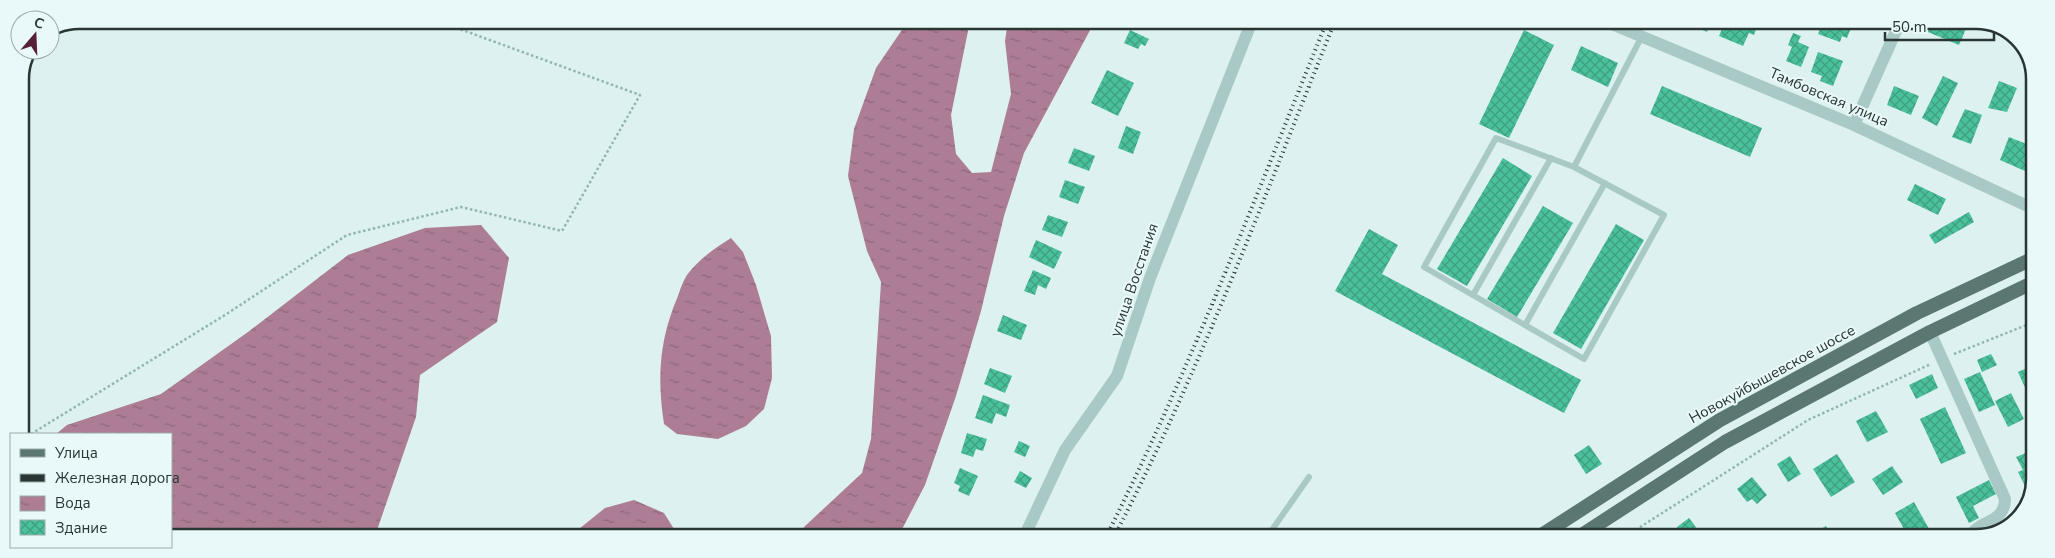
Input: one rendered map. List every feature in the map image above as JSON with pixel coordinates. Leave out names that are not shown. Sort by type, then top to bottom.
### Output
[{"type":"main road","name":"Новокуйбышевское шоссе","points":[[1551,529],[1720,420],[1917,313],[2026,262]]},
{"type":"main road","points":[[1591,529],[1725,442],[1930,332],[2026,286]]},
{"type":"street","name":"улица Восстания","points":[[1028,529],[1065,450],[1118,376],[1150,278],[1249,29]]},
{"type":"street","name":"Тамбовская улица","points":[[1624,29],[1854,125],[2026,205]]},
{"type":"street","points":[[1854,125],[1897,29]]},
{"type":"street","points":[[1930,332],[2006,499],[2003,512],[1999,517],[1976,529]]},
{"type":"lane","points":[[1574,167],[1642,36]]},
{"type":"lane","points":[[1496,138],[1574,167],[1664,215],[1584,359],[1424,267],[1496,138]]},
{"type":"lane","points":[[1473,295],[1551,158]]},
{"type":"lane","points":[[1525,325],[1605,183]]},
{"type":"lane","points":[[1273,529],[1309,477]]},
{"type":"path","points":[[33,433],[225,316],[347,235],[461,207],[562,231],[640,95],[460,29]]},
{"type":"path","points":[[1637,529],[1808,420],[1943,358],[2026,325]]},
{"type":"water","points":[[903,29],[968,29],[951,115],[956,154],[972,173],[991,172],[1011,94],[1005,41],[1007,29],[1091,29],[1024,153],[1004,216],[981,311],[956,396],[925,485],[902,529],[803,529],[862,473],[871,439],[881,282],[867,251],[848,176],[854,129],[876,68]]},
{"type":"water","points":[[481,225],[509,258],[497,322],[420,375],[416,417],[377,529],[172,529],[172,433],[57,433],[67,425],[161,394],[248,332],[348,255],[425,228]]},
{"type":"water","points":[[731,238],[743,252],[756,285],[771,336],[772,378],[764,409],[746,426],[718,439],[677,434],[664,424],[662,407],[661,359],[667,328],[687,275],[696,264]]},
{"type":"water","points":[[634,500],[664,513],[674,529],[579,529],[605,508]]},
{"type":"building","points":[[1722,29],[1756,29],[1754,35],[1749,33],[1743,46],[1719,36]]},
{"type":"building","points":[[1820,29],[1851,29],[1847,38],[1842,36],[1840,42],[1818,34]]},
{"type":"building","points":[[1929,29],[1966,29],[1959,45],[1928,32]]},
{"type":"building","points":[[1130,30],[1149,39],[1145,46],[1141,44],[1138,49],[1124,43]]},
{"type":"building","points":[[1524,30],[1554,45],[1509,138],[1479,124]]},
{"type":"building","points":[[1793,33],[1801,36],[1798,42],[1809,47],[1801,67],[1786,61],[1792,47],[1788,45]]},
{"type":"building","points":[[1581,46],[1618,63],[1608,87],[1571,70]]},
{"type":"building","points":[[1818,52],[1843,61],[1833,86],[1820,81],[1822,76],[1811,72]]},
{"type":"building","points":[[1107,70],[1134,83],[1118,116],[1091,103]]},
{"type":"building","points":[[1943,76],[1958,83],[1937,126],[1922,118]]},
{"type":"building","points":[[1999,81],[2017,88],[2007,112],[1988,108]]},
{"type":"building","points":[[1662,86],[1762,128],[1750,157],[1650,114]]},
{"type":"building","points":[[1894,86],[1919,96],[1911,115],[1887,105]]},
{"type":"building","points":[[1965,109],[1982,115],[1971,144],[1952,137]]},
{"type":"building","points":[[1126,126],[1141,132],[1133,154],[1118,148]]},
{"type":"building","points":[[2009,137],[2026,144],[2025,171],[2000,160]]},
{"type":"building","points":[[1074,148],[1095,156],[1089,171],[1068,163]]},
{"type":"building","points":[[1503,158],[1532,176],[1467,286],[1437,269]]},
{"type":"building","points":[[1065,180],[1085,187],[1078,204],[1059,197]]},
{"type":"building","points":[[1915,184],[1946,199],[1938,215],[1907,200]]},
{"type":"building","points":[[1543,206],[1573,223],[1517,317],[1487,299]]},
{"type":"building","points":[[1969,212],[1974,222],[1935,244],[1929,235]]},
{"type":"building","points":[[1048,215],[1068,222],[1062,237],[1042,230]]},
{"type":"building","points":[[1616,224],[1644,240],[1581,349],[1553,333]]},
{"type":"building","points":[[1369,229],[1398,245],[1382,274],[1581,380],[1564,413],[1335,291]]},
{"type":"building","points":[[1036,240],[1062,252],[1054,269],[1029,257]]},
{"type":"building","points":[[1033,270],[1051,278],[1046,289],[1038,285],[1035,295],[1024,291]]},
{"type":"building","points":[[1003,315],[1027,325],[1021,340],[997,331]]},
{"type":"building","points":[[1991,354],[1997,365],[1982,372],[1977,360]]},
{"type":"building","points":[[990,368],[1012,376],[1005,393],[984,384]]},
{"type":"building","points":[[2026,368],[2026,390],[2018,372]]},
{"type":"building","points":[[1980,372],[1995,405],[1979,412],[1964,379]]},
{"type":"building","points":[[1932,374],[1938,388],[1916,399],[1909,385]]},
{"type":"building","points":[[2011,393],[2024,419],[2008,427],[1995,401]]},
{"type":"building","points":[[983,395],[1010,405],[1006,417],[996,413],[992,424],[975,418]]},
{"type":"building","points":[[1945,407],[1966,453],[1941,464],[1920,419]]},
{"type":"building","points":[[1876,411],[1888,432],[1867,442],[1856,421]]},
{"type":"building","points":[[967,433],[987,439],[983,451],[976,449],[973,457],[961,453]]},
{"type":"building","points":[[1019,441],[1030,446],[1025,457],[1014,452]]},
{"type":"building","points":[[1589,445],[1602,464],[1586,474],[1574,455]]},
{"type":"building","points":[[2026,453],[2026,488],[2018,472],[2023,470],[2016,457]]},
{"type":"building","points":[[1837,454],[1855,482],[1831,497],[1813,469]]},
{"type":"building","points":[[1790,456],[1801,474],[1788,482],[1777,464]]},
{"type":"building","points":[[1892,466],[1903,482],[1883,495],[1872,479]]},
{"type":"building","points":[[960,468],[978,476],[969,496],[958,491],[960,486],[954,483]]},
{"type":"building","points":[[1020,471],[1032,478],[1026,488],[1014,482]]},
{"type":"building","points":[[1752,477],[1767,495],[1757,504],[1752,499],[1747,502],[1737,489]]},
{"type":"building","points":[[1989,480],[1996,494],[1973,506],[1979,518],[1969,523],[1956,497]]},
{"type":"building","points":[[1914,502],[1929,529],[1904,529],[1895,513]]},
{"type":"building","points":[[1689,518],[1697,529],[1678,529],[1677,527]]},
{"type":"railway","points":[[1110,529],[1137,474],[1194,346],[1324,29]]},
{"type":"railway","points":[[1118,529],[1175,411],[1203,347],[1332,29]]}]
